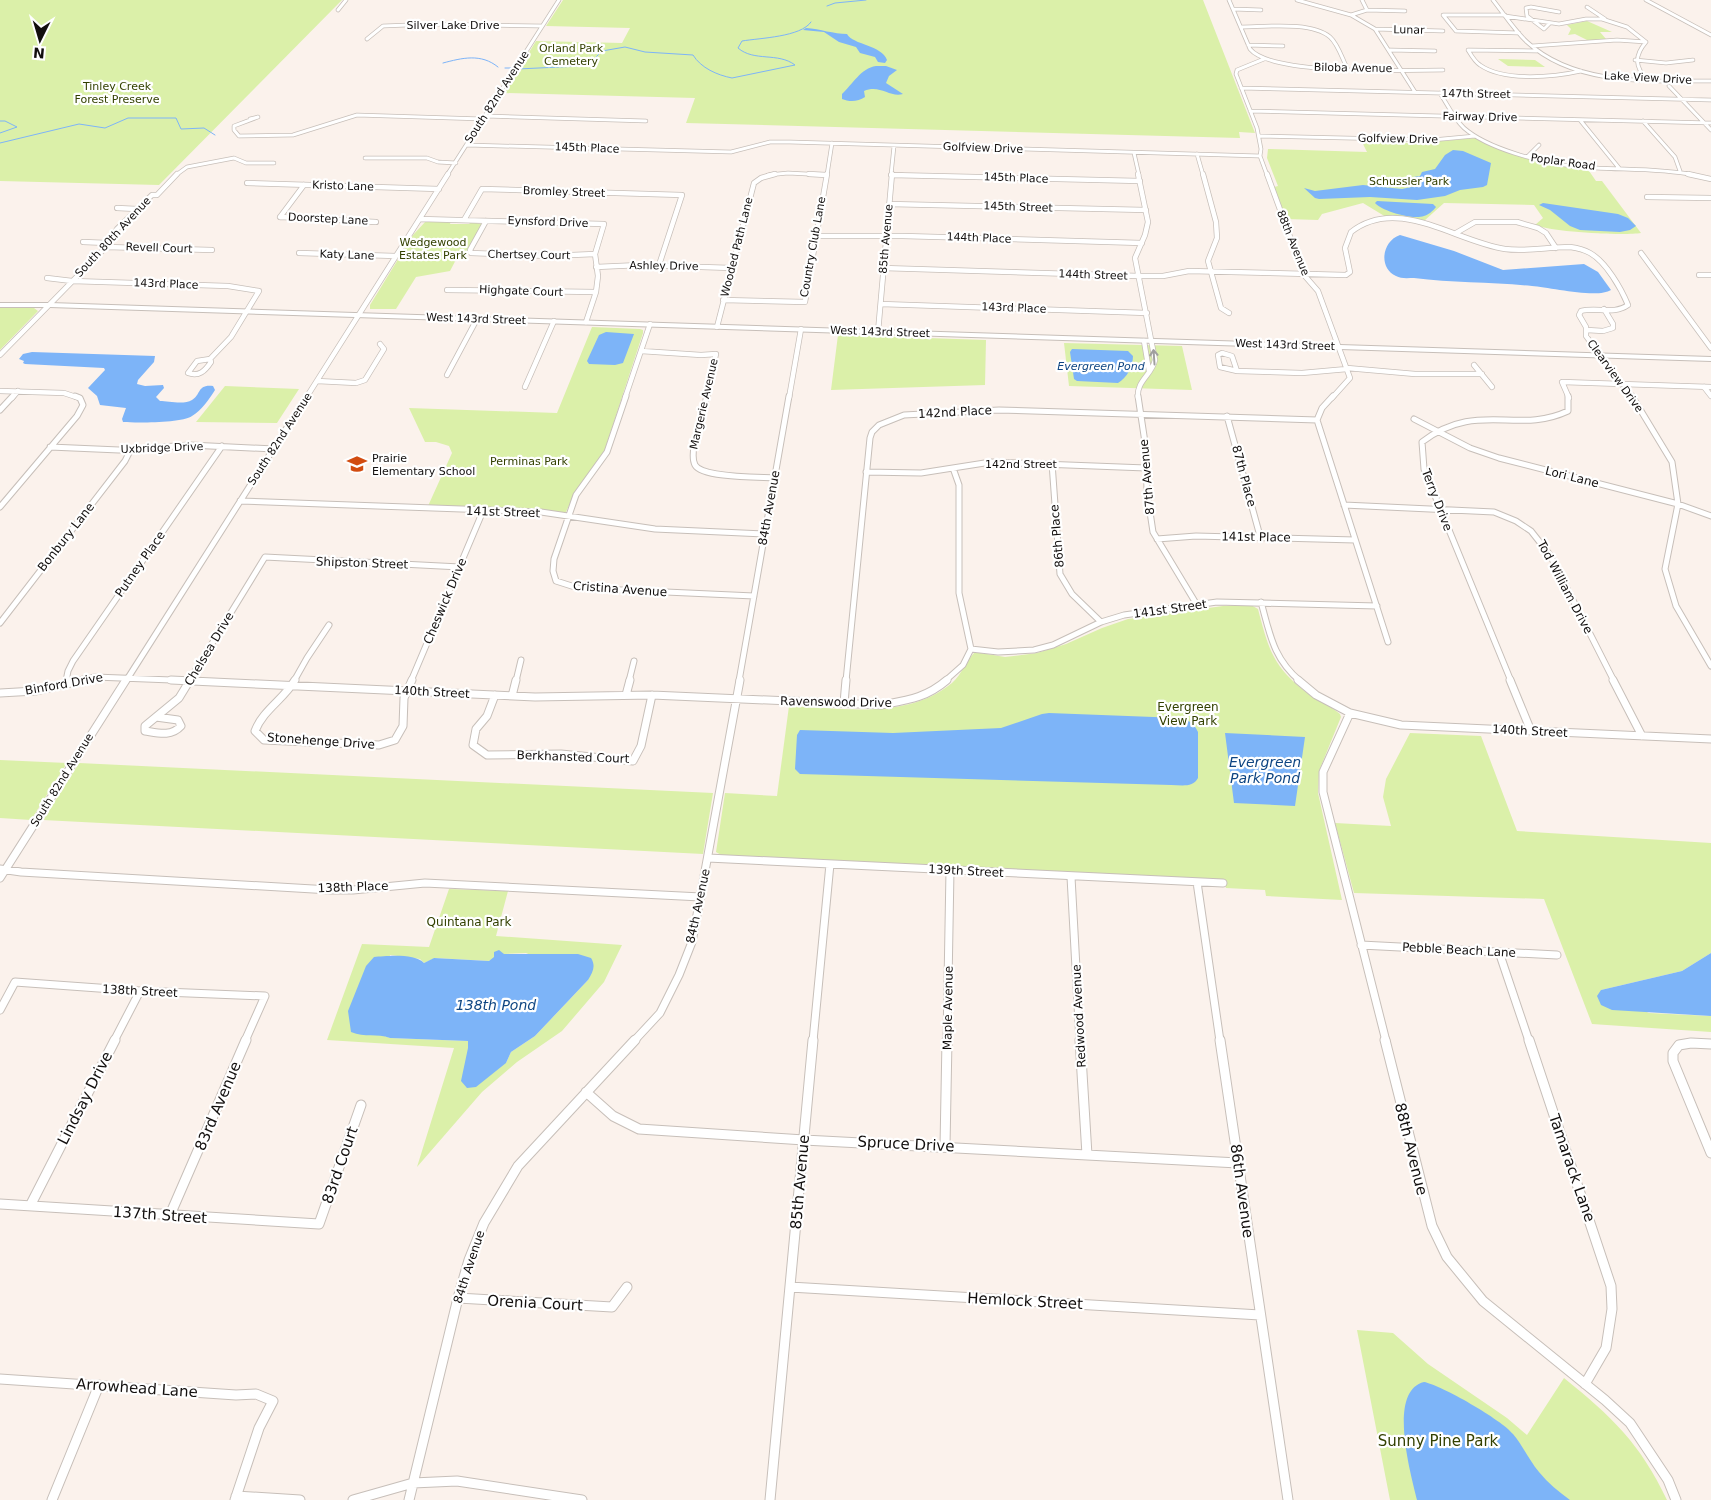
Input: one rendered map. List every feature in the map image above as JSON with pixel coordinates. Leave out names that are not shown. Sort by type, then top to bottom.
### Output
[{"type":"main road","name":"West 143rd Street","points":[[0,300],[50,304]]},
{"type":"main road","name":"West 143rd Street","points":[[0,305],[50,304],[1711,359]]},
{"type":"street","points":[[338,10],[346,0]]},
{"type":"street","name":"South 82nd Avenue","points":[[0,878],[2,870],[274,449],[559,0]]},
{"type":"street","points":[[1229,0],[1248,46],[1252,52],[1264,59]]},
{"type":"street","points":[[1297,0],[1350,16],[1375,29],[1415,92]]},
{"type":"street","points":[[1362,0],[1367,10]]},
{"type":"street","name":"Lake View Drive","points":[[1493,0],[1519,33],[1538,51],[1581,71],[1609,78],[1711,81]]},
{"type":"street","points":[[1646,0],[1711,35]]},
{"type":"street","points":[[1588,7],[1605,19],[1639,34],[1646,42]]},
{"type":"street","points":[[1233,9],[1261,10]]},
{"type":"street","points":[[1549,24],[1544,29],[1530,18],[1528,13],[1547,9],[1559,12]]},
{"type":"street","points":[[1350,16],[1367,10],[1405,11]]},
{"type":"street","points":[[1519,33],[1458,31],[1453,29],[1443,16],[1445,14],[1505,16],[1530,18],[1549,24],[1562,25],[1587,19],[1605,19]]},
{"type":"street","name":"Silver Lake Drive","points":[[367,39],[383,26],[434,24],[542,26]]},
{"type":"street","points":[[1312,30],[1315,24]]},
{"type":"street","points":[[1240,27],[1312,30],[1327,35],[1332,39],[1347,68]]},
{"type":"street","name":"Lunar","points":[[1375,29],[1443,30]]},
{"type":"street","points":[[1532,46],[1618,40],[1646,42]]},
{"type":"street","points":[[1646,42],[1640,48],[1635,60],[1637,68],[1647,80]]},
{"type":"street","points":[[1248,46],[1283,46]]},
{"type":"street","points":[[1390,50],[1435,51]]},
{"type":"street","points":[[1538,51],[1469,50],[1480,65],[1498,72],[1558,75],[1581,71]]},
{"type":"street","name":"Biloba Avenue","points":[[1264,59],[1301,67],[1443,70]]},
{"type":"street","name":"88th Avenue","points":[[1264,59],[1243,66],[1237,70],[1236,74],[1260,136],[1262,149],[1260,156],[1304,275],[1318,291],[1347,368]]},
{"type":"street","points":[[1635,60],[1666,63],[1693,60]]},
{"type":"street","points":[[1669,86],[1711,130]]},
{"type":"street","name":"147th Street","points":[[1241,88],[1711,100]]},
{"type":"street","name":"Poplar Road","points":[[1440,93],[1455,117],[1475,136],[1499,148],[1527,157],[1571,166],[1680,171],[1711,179]]},
{"type":"street","name":"Fairway Drive","points":[[1250,111],[1711,123]]},
{"type":"street","points":[[250,119],[234,126],[234,130],[239,136],[293,135],[357,115],[646,121]]},
{"type":"street","points":[[1580,120],[1619,168]]},
{"type":"street","points":[[1643,121],[1675,157],[1680,171]]},
{"type":"street","name":"Golfview Drive","points":[[1260,136],[1432,140],[1475,136]]},
{"type":"street","name":"Golfview Drive","points":[[708,152],[740,151],[770,142],[1260,156]]},
{"type":"street","name":"Country Club Lane","points":[[723,300],[805,302],[832,143]]},
{"type":"street","name":"145th Place","points":[[467,145],[708,152]]},
{"type":"street","points":[[1527,157],[1540,145]]},
{"type":"street","name":"85th Avenue","points":[[878,332],[894,146]]},
{"type":"street","points":[[1134,153],[1148,222],[1135,258],[1152,341]]},
{"type":"street","points":[[1197,154],[1216,222],[1217,238],[1208,261],[1210,271],[1221,308],[1229,313]]},
{"type":"street","name":"South 80th Avenue","points":[[0,355],[107,245],[117,229],[152,195],[157,195],[180,171],[187,167],[234,158],[246,163],[274,163]]},
{"type":"street","points":[[365,158],[427,158],[438,162],[456,162]]},
{"type":"street","name":"Wooded Path Lane","points":[[717,326],[755,182],[764,176],[775,174],[826,175]]},
{"type":"street","name":"145th Place","points":[[891,174],[1140,181]]},
{"type":"street","name":"Kristo Lane","points":[[246,183],[439,189]]},
{"type":"street","name":"Doorstep Lane","points":[[304,185],[280,217],[376,222]]},
{"type":"street","name":"Bromley Street","points":[[464,220],[482,189],[682,195],[660,266]]},
{"type":"street","points":[[1647,197],[1711,198]]},
{"type":"street","name":"145th Street","points":[[889,204],[1146,210]]},
{"type":"street","points":[[117,208],[137,209]]},
{"type":"street","name":"Clearview Drive","points":[[1304,275],[1343,276],[1350,273],[1346,256],[1346,240],[1350,232],[1376,220],[1396,218],[1432,224],[1504,250],[1570,248],[1584,250],[1599,260],[1624,295],[1628,305],[1621,309],[1586,309],[1579,314],[1586,330],[1586,336],[1624,384],[1672,462],[1678,504],[1665,569],[1676,606],[1711,666]]},
{"type":"street","name":"Eynsford Drive","points":[[420,219],[604,224],[595,254],[598,276],[596,292],[586,322]]},
{"type":"street","name":"Chertsey Court","points":[[486,220],[470,250],[471,253],[549,256],[595,254]]},
{"type":"street","points":[[1456,233],[1475,222],[1516,222],[1538,228],[1546,233],[1556,248]]},
{"type":"street","name":"144th Place","points":[[816,236],[886,236],[1142,243]]},
{"type":"street","name":"Revell Court","points":[[83,242],[107,245],[212,250]]},
{"type":"street","name":"Katy Lane","points":[[299,253],[396,256]]},
{"type":"street","points":[[1641,253],[1711,348]]},
{"type":"street","name":"Ashley Drive","points":[[596,268],[627,265],[732,268]]},
{"type":"street","name":"144th Street","points":[[883,268],[1139,276],[1163,276],[1189,271],[1304,275]]},
{"type":"street","points":[[1699,275],[1711,275]]},
{"type":"street","name":"143rd Place","points":[[47,278],[72,281],[228,286],[259,291],[247,311]]},
{"type":"street","name":"Highgate Court","points":[[447,290],[596,292]]},
{"type":"street","name":"143rd Place","points":[[881,304],[1147,313]]},
{"type":"street","points":[[1586,330],[1604,332],[1613,328],[1604,310]]},
{"type":"street","points":[[210,359],[197,361],[188,374],[201,374],[211,362],[210,359],[231,338],[247,311]]},
{"type":"street","points":[[447,376],[477,319]]},
{"type":"street","points":[[525,387],[554,321]]},
{"type":"street","name":"Cristina Avenue","points":[[650,324],[607,452],[576,495],[554,559],[553,571],[556,582],[578,588],[754,596]]},
{"type":"street","name":"84th Avenue","points":[[409,1500],[458,1298],[469,1260],[484,1223],[518,1166],[660,1013],[685,959],[696,925],[702,897],[801,329]]},
{"type":"street","points":[[1144,341],[1149,371]]},
{"type":"street","name":"87th Avenue","points":[[1152,341],[1155,365],[1137,390],[1146,449],[1147,492],[1153,532],[1197,605]]},
{"type":"street","points":[[317,381],[353,383],[365,380],[384,349],[380,344]]},
{"type":"street","name":"Margerie Avenue","points":[[641,351],[701,355],[716,354],[692,454],[694,464],[698,469],[719,475],[775,478]]},
{"type":"street","points":[[1237,371],[1232,356],[1222,353],[1218,355],[1220,367],[1237,371],[1303,373],[1347,368],[1396,374],[1452,376],[1482,374]]},
{"type":"street","points":[[1474,365],[1492,387]]},
{"type":"street","points":[[1347,368],[1350,378],[1322,408],[1316,420],[1388,642]]},
{"type":"street","points":[[1435,431],[1452,423],[1467,419],[1546,419],[1560,416],[1568,411],[1570,403],[1562,382],[1711,387]]},
{"type":"street","points":[[1704,387],[1711,396]]},
{"type":"street","points":[[0,391],[64,393],[75,395],[82,401],[82,408],[77,416],[0,506]]},
{"type":"street","points":[[0,410],[18,391]]},
{"type":"street","name":"142nd Place","points":[[844,703],[870,438],[872,432],[884,422],[904,415],[999,410],[1316,420]]},
{"type":"street","name":"87th Place","points":[[1228,416],[1260,536]]},
{"type":"street","name":"Lori Lane","points":[[1414,419],[1470,448],[1498,458],[1678,504],[1711,516]]},
{"type":"street","name":"Terry Drive","points":[[1435,431],[1422,442],[1424,469],[1531,731]]},
{"type":"street","name":"Uxbridge Drive","points":[[50,447],[131,449],[190,445],[274,449]]},
{"type":"street","name":"Putney Place","points":[[66,684],[68,671],[73,661],[222,446]]},
{"type":"street","name":"Bonbury Lane","points":[[0,623],[125,461],[131,449]]},
{"type":"street","name":"142nd Street","points":[[866,472],[917,474],[991,462],[1146,468]]},
{"type":"street","name":"86th Place","points":[[1052,463],[1060,574],[1072,594],[1101,622]]},
{"type":"street","points":[[953,468],[959,485],[959,593],[971,649]]},
{"type":"street","name":"141st Street","points":[[240,501],[541,512],[669,530],[765,534]]},
{"type":"street","name":"Tod William Drive","points":[[1344,505],[1494,512],[1514,519],[1529,528],[1542,541],[1642,736]]},
{"type":"street","name":"Cheswick Drive","points":[[407,691],[483,511]]},
{"type":"street","name":"141st Place","points":[[1157,539],[1196,536],[1260,536],[1355,540]]},
{"type":"street","name":"Shipston Street","points":[[264,557],[460,567]]},
{"type":"street","name":"Chelsea Drive","points":[[156,717],[178,720],[181,726],[176,732],[168,734],[146,731],[146,726],[156,717],[179,698],[264,557]]},
{"type":"street","name":"141st Street","points":[[971,649],[998,652],[1034,650],[1053,645],[1101,622],[1124,616],[1197,605],[1235,601],[1377,606]]},
{"type":"street","name":"140th Street","points":[[1261,602],[1273,647],[1286,669],[1316,695],[1350,713],[1402,725],[1711,739]]},
{"type":"street","points":[[292,685],[309,653],[330,625]]},
{"type":"street","name":"Ravenswood Drive","points":[[736,698],[888,705],[926,695],[944,684],[963,665],[971,649]]},
{"type":"street","points":[[512,696],[522,660]]},
{"type":"street","points":[[626,695],[634,660]]},
{"type":"street","name":"Binford Drive","points":[[0,693],[35,692],[95,677],[128,677]]},
{"type":"street","name":"140th Street","points":[[128,677],[512,696],[652,695],[736,698]]},
{"type":"street","name":"Stonehenge Drive","points":[[292,685],[280,701],[266,712],[257,723],[255,731],[264,740],[379,746],[395,740],[404,726],[404,698],[407,691]]},
{"type":"street","name":"Berkhansted Court","points":[[495,695],[486,716],[476,729],[473,744],[487,756],[561,754],[633,761],[641,746],[652,695]]},
{"type":"street","name":"88th Avenue","points":[[1350,713],[1323,772],[1322,792],[1427,1211],[1438,1240],[1455,1268],[1483,1301],[1630,1423],[1650,1448],[1668,1480],[1676,1500]]},
{"type":"street","name":"139th Street","points":[[708,858],[1223,883]]},
{"type":"street","name":"85th Avenue","points":[[770,1500],[830,864]]},
{"type":"street","name":"138th Place","points":[[2,870],[330,890],[424,884],[702,897]]},
{"type":"street","name":"Maple Avenue","points":[[945,1146],[950,870]]},
{"type":"street","name":"Redwood Avenue","points":[[1071,877],[1087,1155]]},
{"type":"street","name":"86th Avenue","points":[[1197,882],[1288,1500]]},
{"type":"street","name":"Pebble Beach Lane","points":[[1361,945],[1557,955]]},
{"type":"street","name":"Tamarack Lane","points":[[1499,952],[1610,1286],[1612,1316],[1606,1348],[1585,1384]]},
{"type":"street","name":"138th Street","points":[[0,1010],[16,982],[140,991],[265,996]]},
{"type":"street","name":"Lindsay Drive","points":[[30,1206],[140,991]]},
{"type":"street","name":"83rd Avenue","points":[[170,1215],[265,996]]},
{"type":"street","points":[[1711,1044],[1679,1044],[1674,1048],[1672,1054],[1672,1061],[1711,1153]]},
{"type":"street","name":"Spruce Drive","points":[[586,1092],[613,1116],[639,1129],[804,1140],[1238,1163]]},
{"type":"street","name":"83rd Court","points":[[319,1224],[361,1105]]},
{"type":"street","name":"137th Street","points":[[0,1204],[319,1224]]},
{"type":"street","name":"Orenia Court","points":[[458,1298],[612,1307],[627,1287]]},
{"type":"street","name":"Hemlock Street","points":[[790,1287],[1260,1315]]},
{"type":"street","name":"Arrowhead Lane","points":[[0,1379],[236,1395],[256,1394],[273,1401],[259,1428],[236,1498]]},
{"type":"street","points":[[52,1500],[99,1385]]},
{"type":"street","points":[[354,1500],[413,1483],[457,1481],[582,1500]]},
{"type":"street","points":[[236,1498],[300,1500]]},
{"type":"green space","name":"Tinley Creek Forest Preserve","points":[[0,0],[342,0],[159,185],[0,181]]},
{"type":"green space","name":"Orland Park Cemetery","points":[[563,0],[1203,0],[1255,133],[1239,132],[1240,138],[686,123],[695,98],[504,93],[536,41],[622,43],[630,28],[546,26]]},
{"type":"green space","points":[[1587,21],[1612,32],[1600,32],[1606,39],[1589,41],[1575,34],[1568,35],[1571,29],[1567,25]]},
{"type":"green space","points":[[1498,59],[1535,60],[1545,67],[1508,66]]},
{"type":"green space","name":"Schussler Park","points":[[1475,138],[1524,157],[1587,168],[1596,181],[1602,181],[1641,233],[1588,233],[1556,230],[1535,225],[1543,218],[1534,205],[1444,203],[1424,221],[1386,217],[1363,203],[1322,214],[1318,220],[1286,219],[1274,187],[1278,186],[1267,158],[1268,149],[1367,152],[1362,142],[1410,143],[1410,141]]},
{"type":"green space","name":"Wedgewood Estates Park","points":[[426,221],[451,221],[450,224],[469,224],[471,222],[482,224],[466,252],[459,254],[450,271],[416,277],[396,309],[370,309],[370,305],[413,235]]},
{"type":"green space","points":[[0,307],[34,308],[38,311],[0,350]]},
{"type":"green space","name":"Perminas Park","points":[[592,327],[640,329],[643,330],[643,333],[604,452],[572,499],[565,514],[428,506],[452,453],[449,446],[436,442],[425,442],[409,408],[557,413]]},
{"type":"green space","points":[[838,335],[986,340],[985,385],[831,390]]},
{"type":"green space","points":[[1064,343],[1182,346],[1192,390],[1069,386]]},
{"type":"green space","points":[[225,386],[299,389],[277,423],[196,422]]},
{"type":"green space","name":"Evergreen View Park","points":[[1251,605],[1258,609],[1270,648],[1288,676],[1310,695],[1337,711],[1341,717],[1319,771],[1318,793],[1342,900],[1266,896],[1265,890],[1226,888],[1223,881],[721,855],[716,852],[725,793],[777,796],[789,706],[852,709],[895,707],[934,695],[952,683],[975,652],[1005,657],[1037,653],[1066,644],[1128,619],[1223,606]]},
{"type":"green space","points":[[1410,733],[1481,736],[1517,831],[1711,843],[1711,953],[1682,971],[1601,990],[1649,1013],[1711,1016],[1711,1032],[1592,1024],[1544,899],[1354,893],[1335,823],[1391,826],[1383,797],[1386,779]]},
{"type":"green space","points":[[0,760],[67,763],[31,820],[0,818]]},
{"type":"green space","points":[[79,763],[713,793],[703,854],[43,820]]},
{"type":"green space","name":"Quintana Park","points":[[449,889],[508,891],[496,936],[622,945],[604,982],[562,1031],[517,1062],[482,1092],[417,1167],[454,1048],[327,1040],[362,944],[429,947]],"holes":[[[526,953],[588,980],[535,1036],[511,1052],[506,1063],[468,1048],[468,1041],[390,1038],[382,1035],[390,955],[420,959],[424,963],[435,958],[489,961],[504,954]]]},
{"type":"green space","name":"Sunny Pine Park","points":[[1357,1330],[1393,1333],[1428,1364],[1507,1418],[1527,1435],[1564,1378],[1597,1406],[1623,1432],[1646,1462],[1667,1500],[1390,1500]]},
{"type":"water","points":[[806,28],[847,34],[855,41],[879,51],[887,60],[885,63],[878,62],[875,57],[860,53],[856,47],[839,42],[824,32],[803,30]]},
{"type":"water","points":[[886,66],[897,70],[889,76],[886,83],[903,94],[898,95],[870,89],[864,91],[865,97],[859,100],[842,99],[842,94],[857,77],[871,67]]},
{"type":"water","points":[[1453,150],[1463,151],[1491,163],[1487,185],[1460,190],[1445,196],[1417,200],[1370,197],[1319,199],[1315,198],[1304,188],[1315,191],[1363,185],[1402,189],[1416,186],[1413,183],[1416,181],[1413,177],[1420,176],[1422,172],[1435,169],[1445,155]]},
{"type":"water","points":[[1377,201],[1433,204],[1436,207],[1426,215],[1412,217],[1384,209],[1375,203]]},
{"type":"water","points":[[1543,203],[1618,214],[1628,218],[1636,226],[1630,230],[1620,232],[1580,230],[1570,226],[1550,210],[1539,205]]},
{"type":"water","points":[[1400,235],[1454,251],[1503,270],[1584,264],[1598,272],[1611,290],[1584,293],[1517,285],[1400,278],[1386,267],[1384,255],[1389,243]]},
{"type":"water","points":[[606,332],[634,334],[623,363],[615,365],[589,364],[587,361],[599,335]]},
{"type":"water","name":"Evergreen Pond","points":[[1072,349],[1128,351],[1133,356],[1132,364],[1127,375],[1118,383],[1077,381],[1074,379],[1070,352]]},
{"type":"water","points":[[32,352],[155,356],[154,362],[138,380],[137,384],[145,386],[163,385],[164,388],[156,397],[160,401],[185,402],[195,398],[204,387],[213,386],[215,390],[199,411],[187,418],[159,422],[123,422],[122,419],[126,408],[100,405],[97,396],[88,388],[105,370],[104,368],[25,364],[23,363],[24,361],[19,359],[23,354]]},
{"type":"water","points":[[1049,713],[1180,718],[1191,722],[1198,732],[1198,778],[1190,785],[1183,785],[800,774],[795,769],[797,735],[800,730],[893,733],[1001,728]]},
{"type":"water","name":"Evergreen Park Pond","points":[[1225,733],[1305,737],[1295,806],[1234,803]]},
{"type":"water","name":"138th Pond","points":[[499,950],[504,954],[578,954],[591,958],[593,969],[588,980],[535,1036],[511,1052],[506,1063],[476,1087],[467,1088],[461,1081],[468,1041],[390,1038],[351,1032],[348,1011],[366,966],[374,957],[407,956],[424,963],[434,958],[489,961],[494,957],[494,952]]},
{"type":"water","points":[[1711,953],[1711,1016],[1612,1010],[1601,1005],[1597,996],[1601,990],[1682,971]]},
{"type":"water","points":[[1424,1382],[1457,1396],[1507,1428],[1517,1439],[1542,1476],[1570,1500],[1417,1500],[1404,1435],[1404,1417],[1406,1401],[1413,1389]]},
{"type":"waterway","points":[[827,6],[835,3],[866,0]]},
{"type":"waterway","points":[[518,69],[580,66],[593,60],[602,51],[625,47],[645,52],[693,55],[700,64],[710,70],[732,78],[795,65],[781,59],[751,55],[738,48],[742,41],[790,34],[799,31],[811,22]]},
{"type":"waterway","points":[[443,63],[464,58],[478,58],[498,67]]},
{"type":"waterway","points":[[505,68],[512,68]]},
{"type":"waterway","points":[[0,143],[79,124],[105,128],[128,118],[176,118],[181,129],[204,128],[215,135]]},
{"type":"waterway","points":[[0,121],[5,121],[17,127],[0,133]]},
{"type":"place","name":"Prairie Elementary School","points":[[357,464]]}]
